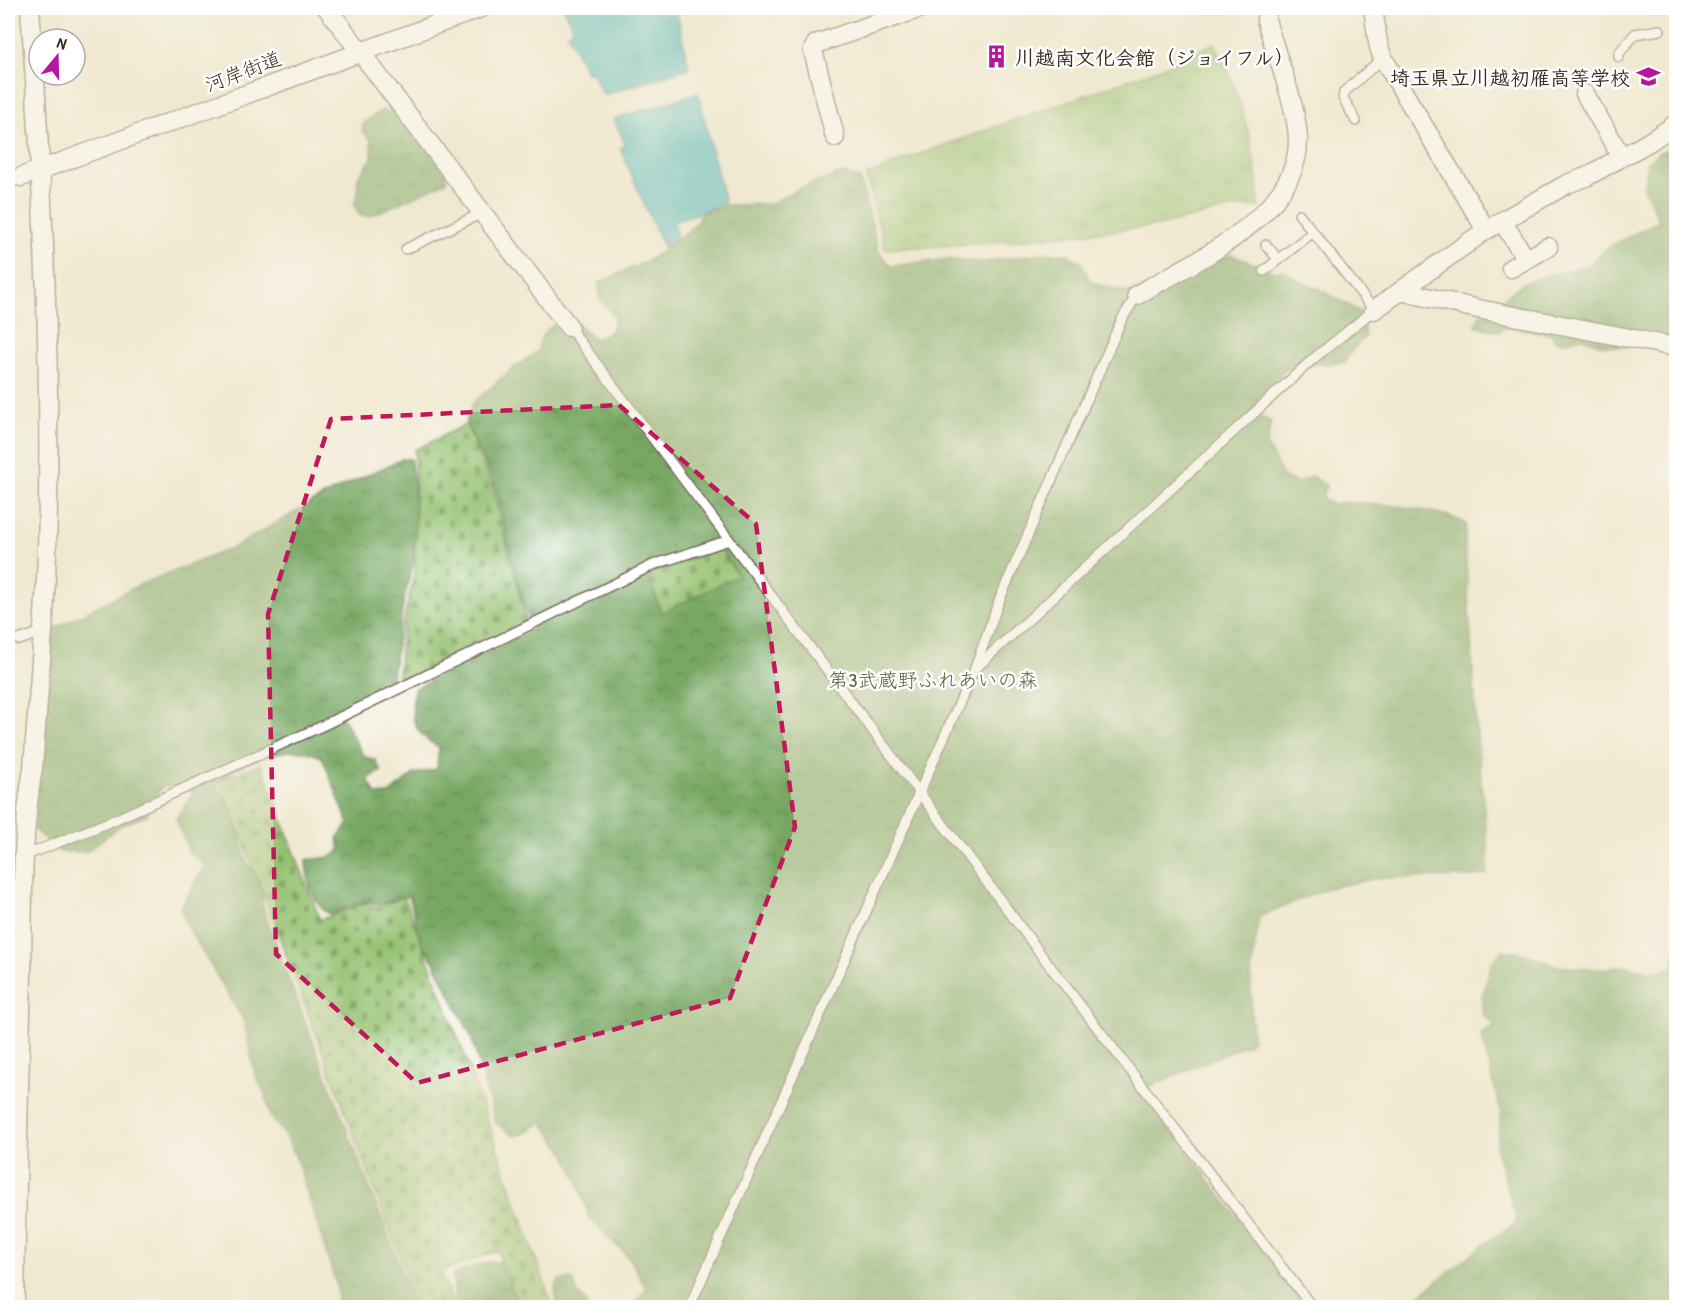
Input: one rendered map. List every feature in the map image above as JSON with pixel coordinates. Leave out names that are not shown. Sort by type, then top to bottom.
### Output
[{"type":"street","points":[[15,1308],[16,1139],[24,856],[47,548],[42,172],[30,8]]},
{"type":"street","points":[[327,8],[569,327]]},
{"type":"street","name":"河岸街道","points":[[21,177],[42,172],[481,8]]},
{"type":"street","points":[[835,137],[813,50],[816,44],[921,8]]},
{"type":"street","points":[[1137,295],[1231,238],[1256,219],[1276,199],[1286,184],[1295,164],[1298,140],[1292,106],[1266,20],[1267,8]]},
{"type":"street","points":[[1372,8],[1375,17],[1375,35],[1383,58],[1518,263],[1548,247]]},
{"type":"street","points":[[1586,94],[1621,156]]},
{"type":"street","points":[[1374,310],[1494,226],[1677,124]]},
{"type":"street","points":[[1401,291],[1478,309],[1677,347]]},
{"type":"lane","points":[[1619,57],[1618,53],[1635,34],[1660,30]]},
{"type":"lane","points":[[1356,121],[1343,98],[1344,92],[1383,58]]},
{"type":"lane","points":[[406,249],[482,213]]},
{"type":"lane","points":[[975,668],[1113,540],[1156,506],[1292,378],[1374,310],[1299,214]]},
{"type":"lane","points":[[1264,271],[1313,232]]},
{"type":"lane","points":[[1266,245],[1278,259]]},
{"type":"lane","points":[[689,1308],[975,668],[999,601],[1122,319],[1137,295]]},
{"type":"lane","points":[[569,327],[919,793],[1313,1308]]},
{"type":"lane","points":[[24,856],[112,821],[322,726],[652,565],[729,540]]},
{"type":"lane","points":[[20,640],[42,632]]},
{"type":"highlighted area","points":[[619,405],[756,524],[795,827],[730,998],[417,1083],[276,954],[268,614],[331,419]]},
{"type":"green space","points":[[1215,43],[1246,122],[1255,164],[1259,207],[1238,207],[1157,226],[977,244],[885,249],[866,176],[911,157],[1161,68]]},
{"type":"green space","points":[[382,110],[401,113],[446,174],[446,182],[371,216],[360,216],[354,206],[358,190],[357,178],[372,159],[371,140],[362,131],[363,123]]},
{"type":"green space","points":[[1676,147],[1676,352],[1645,344],[1618,347],[1602,345],[1580,337],[1564,342],[1555,341],[1552,334],[1508,327],[1499,332],[1475,325],[1481,313],[1497,304],[1520,285],[1531,280],[1588,266],[1606,248],[1659,221],[1644,188],[1647,162],[1659,152]]},
{"type":"green space","name":"第3武蔵野ふれあいの森","points":[[842,173],[860,178],[879,252],[891,266],[947,259],[982,262],[1042,253],[1067,254],[1081,262],[1091,282],[1127,292],[1170,284],[1213,258],[1232,255],[1273,271],[1284,270],[1303,283],[1322,290],[1362,313],[1365,337],[1343,363],[1301,365],[1282,372],[1264,400],[1251,412],[1271,422],[1267,445],[1283,476],[1298,483],[1311,476],[1326,485],[1322,498],[1332,504],[1400,506],[1440,514],[1466,524],[1465,544],[1478,749],[1488,848],[1487,874],[1474,877],[1378,878],[1328,888],[1259,917],[1251,975],[1252,1039],[1248,1044],[1141,1090],[1306,1307],[632,1307],[646,1289],[630,1259],[589,1217],[578,1181],[566,1155],[542,1122],[524,1134],[514,1136],[495,1122],[471,1036],[434,962],[421,943],[409,896],[375,905],[371,899],[330,914],[314,898],[309,883],[306,860],[331,857],[340,851],[338,837],[349,824],[322,757],[306,751],[282,752],[245,765],[224,777],[217,784],[232,812],[247,863],[266,882],[262,903],[276,946],[416,1307],[337,1307],[337,1287],[296,1158],[285,1135],[270,1116],[265,1094],[255,1075],[244,1021],[191,933],[180,908],[205,866],[189,852],[176,819],[193,793],[189,789],[163,786],[146,816],[120,826],[86,852],[60,852],[34,830],[53,629],[141,584],[232,548],[329,493],[402,459],[411,459],[416,510],[413,564],[404,598],[390,689],[357,702],[342,717],[364,756],[375,760],[381,771],[368,779],[376,795],[389,794],[414,774],[437,769],[439,747],[423,736],[415,723],[412,708],[414,689],[533,629],[522,599],[494,483],[466,422],[473,403],[513,368],[538,351],[544,334],[568,316],[596,339],[611,331],[615,317],[600,299],[599,283],[647,261],[677,240],[695,224],[702,213],[727,205],[771,204],[796,190]]},
{"type":"green space","points":[[466,424],[492,485],[527,623],[397,685],[402,630],[415,570],[415,450]]},
{"type":"green space","points":[[720,548],[738,576],[661,613],[648,574]]},
{"type":"green space","points":[[261,764],[320,920],[370,901],[373,909],[404,897],[467,1062],[553,1307],[519,1307],[497,1251],[441,1272],[454,1307],[419,1307],[220,780]]},
{"type":"green space","points":[[1503,950],[1525,954],[1557,966],[1599,969],[1626,966],[1652,972],[1675,967],[1676,950],[1676,1307],[1404,1307],[1490,1240],[1517,1222],[1496,1149],[1501,1113],[1481,1034],[1496,1026],[1484,1016],[1481,1001],[1492,962]]},
{"type":"green space","points":[[491,1261],[508,1264],[514,1277],[510,1286],[520,1307],[455,1307],[453,1274]]},
{"type":"green space","points":[[573,1279],[577,1292],[586,1302],[587,1307],[540,1308],[542,1305],[556,1305],[555,1287],[559,1280]]},
{"type":"water","points":[[563,8],[676,8],[689,68],[603,95],[592,72],[586,73],[567,33],[573,28]]},
{"type":"water","points":[[698,93],[725,203],[674,222],[677,239],[663,247],[620,149],[625,144],[614,119]]},
{"type":"place","name":"川越南文化会館（ジョイフル）","points":[[997,57]]},
{"type":"place","name":"埼玉県立川越初雁高等学校","points":[[1648,77]]}]
